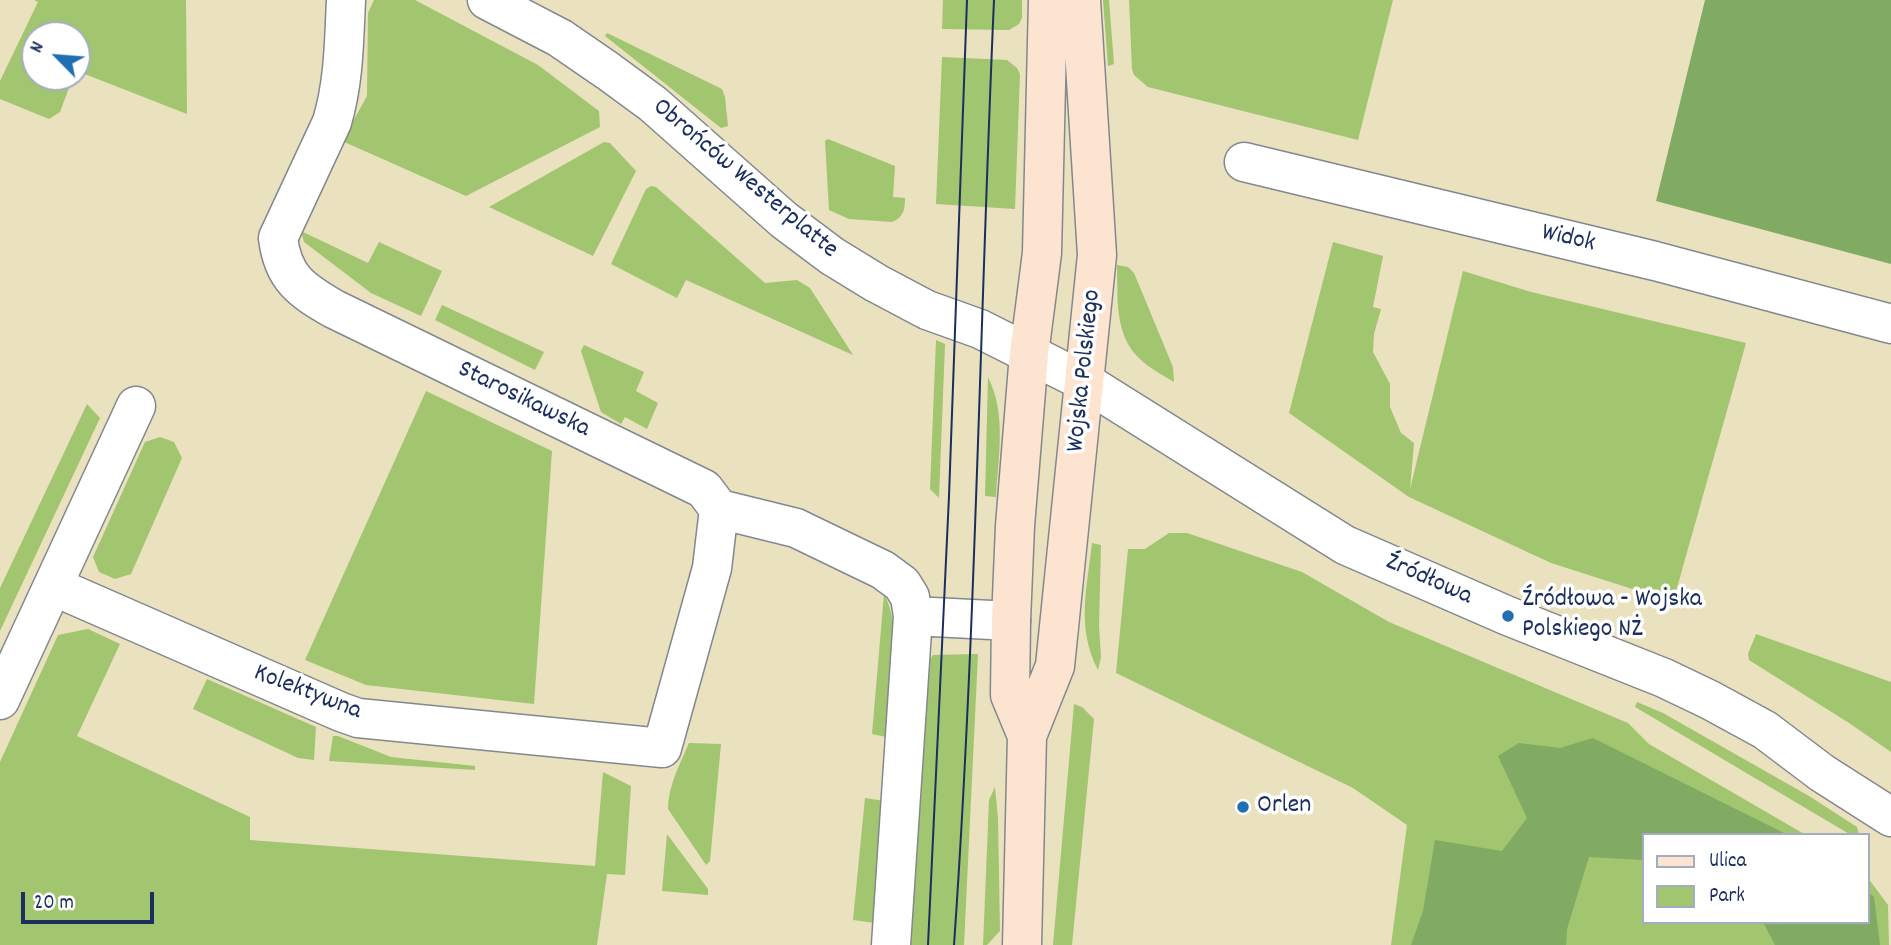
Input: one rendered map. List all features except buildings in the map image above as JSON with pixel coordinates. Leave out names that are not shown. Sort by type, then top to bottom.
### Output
[{"type":"main road","name":"Wojska Polskiego","points":[[1027,736],[1010,695],[1011,621],[1015,526],[1029,354],[1042,253],[1048,0]]},
{"type":"main road","name":"Wojska Polskiego","points":[[1022,945],[1027,736],[1055,666],[1097,255],[1081,0]]},
{"type":"street","name":"Starosikawska","points":[[346,0],[343,70],[337,108],[278,238],[280,258],[290,277],[307,294],[334,309],[704,489],[719,509]]},
{"type":"street","name":"Obrońców Westerplatte","points":[[487,0],[560,38],[653,104],[784,220],[832,256],[927,310],[980,329],[1085,382]]},
{"type":"street","name":"Widok","points":[[1244,162],[1654,261],[1891,324]]},
{"type":"street","name":"Źródłowa","points":[[1085,382],[1345,545],[1710,699],[1765,730],[1822,772],[1891,817]]},
{"type":"street","points":[[0,700],[136,406]]},
{"type":"street","points":[[719,509],[796,528],[883,570],[902,584],[910,597],[913,616],[891,945]]},
{"type":"street","name":"Kolektywna","points":[[53,586],[358,718],[662,748],[712,568],[719,509]]},
{"type":"street","points":[[913,616],[1011,621]]},
{"type":"green space","points":[[34,0],[186,0],[187,114],[91,76],[91,21],[29,21],[38,2]]},
{"type":"green space","points":[[374,0],[415,0],[538,65],[599,111],[600,127],[466,196],[342,141],[367,96],[368,13]]},
{"type":"green space","points":[[943,0],[1022,0],[1022,18],[1019,24],[1009,30],[942,29]]},
{"type":"green space","points":[[1103,0],[1109,0],[1114,64],[1108,66]]},
{"type":"green space","points":[[1129,0],[1393,0],[1358,140],[1148,87],[1134,75],[1132,69]]},
{"type":"green space","points":[[1705,0],[1891,0],[1891,264],[1656,201]]},
{"type":"green space","points":[[607,33],[722,89],[728,126],[721,128],[605,36]]},
{"type":"green space","points":[[21,37],[21,91],[68,91],[60,112],[49,119],[0,99],[0,81]]},
{"type":"green space","points":[[942,57],[1007,60],[1020,74],[1015,209],[936,204]]},
{"type":"green space","points":[[828,139],[895,166],[893,197],[905,198],[904,209],[899,218],[892,222],[849,219],[829,210],[825,141]]},
{"type":"green space","points":[[604,142],[610,143],[636,171],[593,256],[489,207]]},
{"type":"green space","points":[[656,187],[765,283],[797,280],[810,288],[853,355],[686,280],[677,298],[611,264],[646,189]]},
{"type":"green space","points":[[301,231],[368,263],[379,242],[442,271],[421,316],[371,293],[304,242]]},
{"type":"green space","points":[[1333,242],[1383,256],[1373,307],[1381,309],[1374,334],[1373,352],[1390,384],[1390,407],[1401,433],[1414,443],[1410,489],[1463,271],[1531,292],[1746,343],[1673,602],[1551,563],[1409,497],[1289,413]]},
{"type":"green space","points":[[1117,265],[1128,267],[1134,273],[1173,367],[1174,382],[1143,362],[1123,334]]},
{"type":"green space","points":[[442,305],[544,352],[535,370],[435,320]]},
{"type":"green space","points":[[936,340],[945,344],[939,498],[930,489]]},
{"type":"green space","points":[[584,345],[644,372],[636,391],[658,403],[647,429],[625,417],[621,424],[601,412],[581,351]]},
{"type":"green space","points":[[988,377],[998,406],[999,421],[996,497],[985,496]]},
{"type":"green space","points":[[426,391],[552,451],[534,704],[366,685],[305,660]]},
{"type":"green space","points":[[87,404],[100,418],[0,631],[0,588]]},
{"type":"green space","points":[[160,437],[174,442],[182,458],[131,574],[115,579],[99,572],[93,557],[145,442]]},
{"type":"green space","points":[[1169,533],[1187,533],[1302,572],[1389,622],[1628,723],[1649,744],[1803,833],[1643,833],[1643,924],[1870,924],[1870,881],[1888,905],[1889,945],[1391,945],[1407,825],[1353,788],[1116,673],[1128,549],[1145,549]]},
{"type":"green space","points":[[1092,543],[1101,545],[1101,657],[1098,670],[1091,654],[1085,623]]},
{"type":"green space","points":[[884,594],[890,608],[895,644],[891,738],[872,734]]},
{"type":"green space","points":[[88,629],[120,644],[77,736],[250,817],[250,840],[595,866],[603,772],[631,786],[625,875],[607,874],[597,945],[0,945],[0,762],[58,635]]},
{"type":"green space","points":[[1756,634],[1891,682],[1891,752],[1749,660],[1748,654]]},
{"type":"green space","points":[[978,654],[964,945],[904,945],[929,661],[933,655]]},
{"type":"green space","points":[[207,679],[316,727],[314,760],[298,758],[193,709]]},
{"type":"green space","points":[[1637,702],[1663,713],[1809,796],[1857,827],[1858,833],[1848,833],[1635,707]]},
{"type":"green space","points":[[1074,704],[1082,707],[1094,719],[1072,945],[1053,945]]},
{"type":"green space","points":[[333,736],[391,757],[475,766],[475,770],[329,761]]},
{"type":"green space","points":[[1593,738],[1784,833],[1643,833],[1643,860],[1589,857],[1567,929],[1566,945],[1411,945],[1423,911],[1435,840],[1502,851],[1527,818],[1498,756],[1519,743],[1560,748]]},
{"type":"green space","points":[[689,743],[721,744],[710,861],[706,865],[668,809],[672,784]]},
{"type":"green space","points":[[995,787],[1000,931],[987,945],[983,945],[989,800]]},
{"type":"green space","points":[[865,798],[884,801],[875,923],[853,920]]},
{"type":"green space","points":[[667,834],[708,889],[708,895],[662,891]]},
{"type":"green space","points":[[1870,894],[1874,897],[1880,945],[1775,945],[1764,924],[1870,924]]},
{"type":"tram line","points":[[928,945],[949,496],[967,0]]},
{"type":"tram line","points":[[954,945],[973,591],[994,0]]},
{"type":"place","name":"Źródłowa - Wojska Polskiego NŻ","points":[[1508,616]]},
{"type":"place","name":"Orlen","points":[[1243,807]]}]
